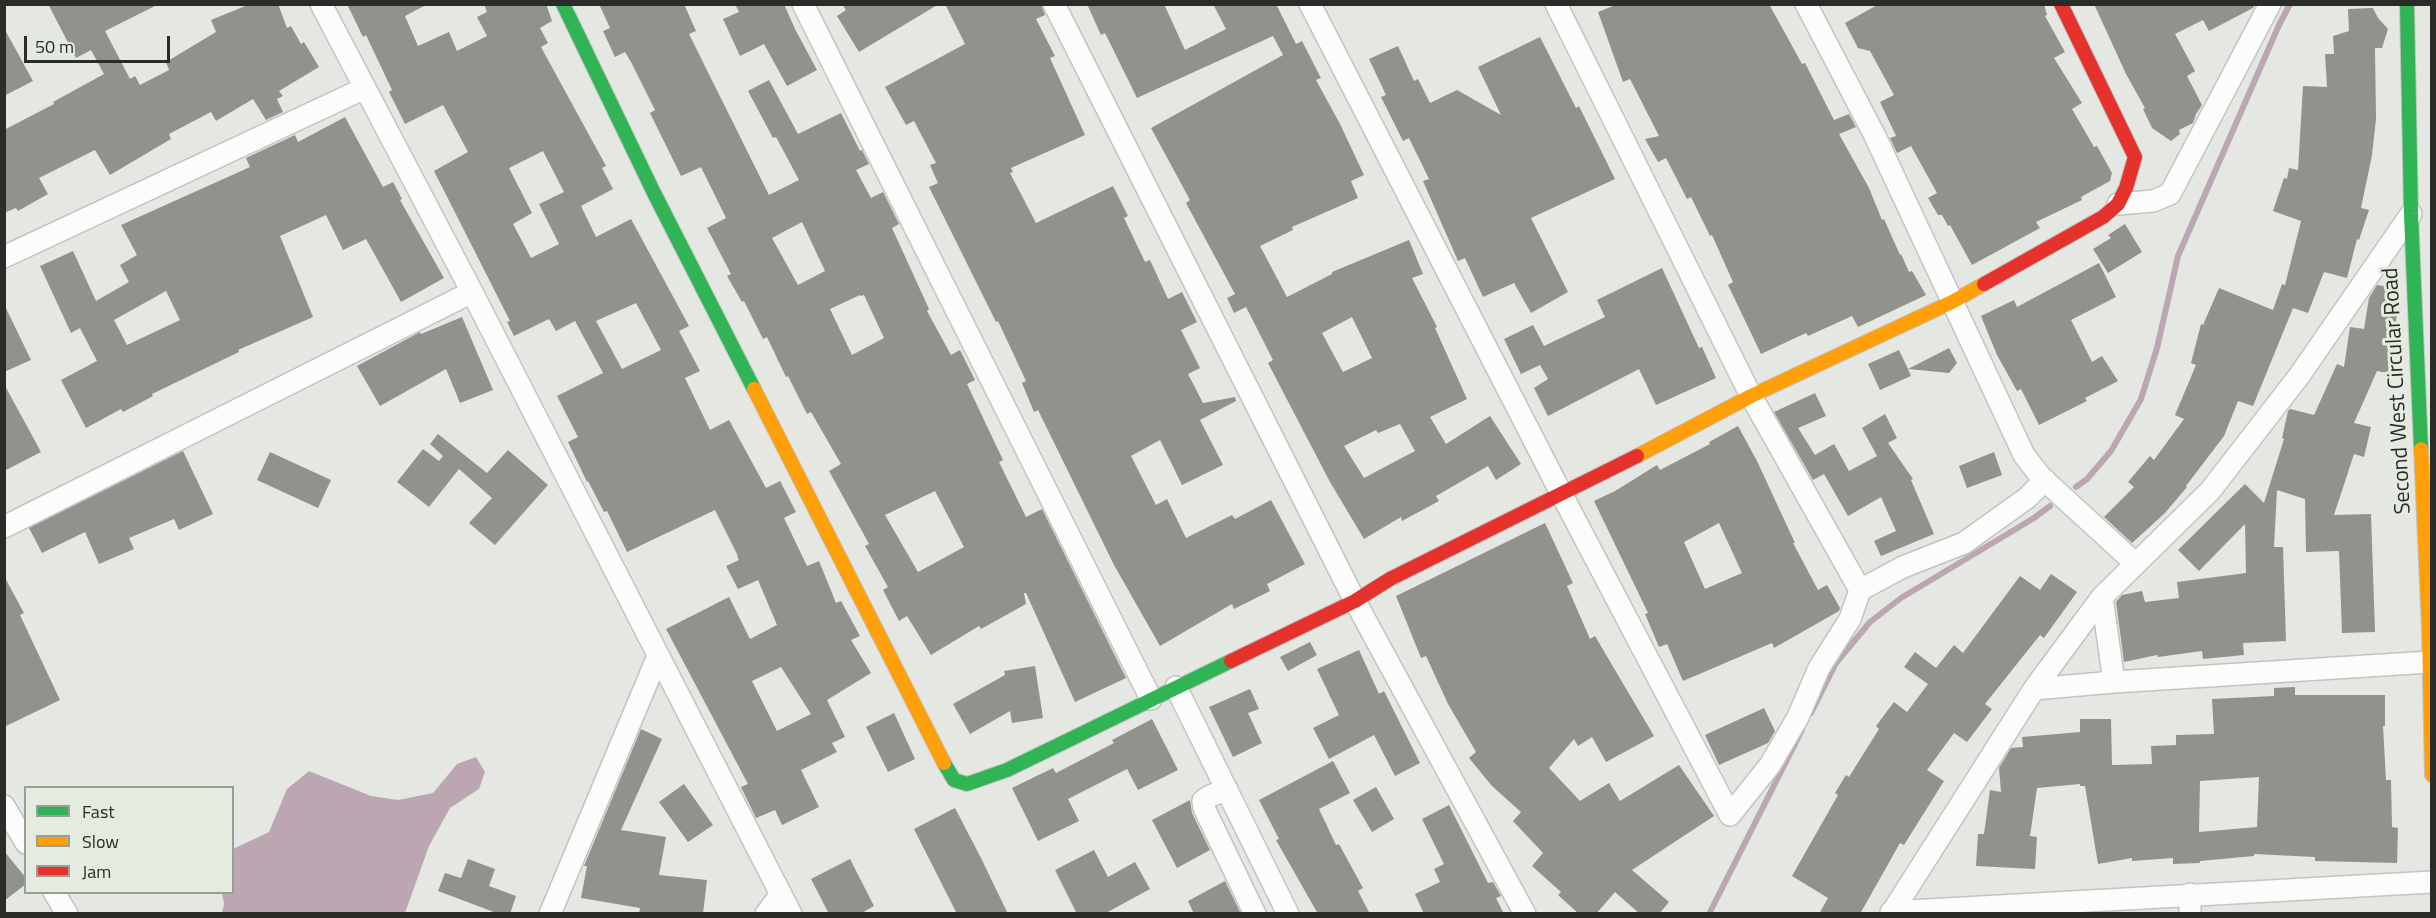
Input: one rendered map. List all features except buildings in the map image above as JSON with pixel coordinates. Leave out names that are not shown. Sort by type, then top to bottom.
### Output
[{"type":"street","points":[[321,4],[472,292],[791,914]]},
{"type":"street","points":[[563,4],[654,193],[946,769],[954,780],[967,784],[1007,770],[1355,601],[1390,579],[1563,495],[1751,396],[1952,302],[2103,218],[2118,204],[2126,188],[2135,157],[2061,4]]},
{"type":"street","points":[[803,4],[1151,699]]},
{"type":"street","points":[[1054,4],[1355,601],[1525,914]]},
{"type":"street","points":[[1310,4],[1730,815],[1770,765],[1793,726],[1819,668],[1850,619],[1860,590],[1903,567],[1964,543],[2027,498],[2045,480]]},
{"type":"street","points":[[1556,4],[1751,396],[1860,590]]},
{"type":"street","points":[[1806,4],[1875,136],[2024,454],[2045,480],[2136,564]]},
{"type":"street","points":[[2118,204],[2153,201],[2170,194],[2270,4]]},
{"type":"street","name":"Second West Circular Road","points":[[2407,4],[2411,214],[2425,365],[2432,775]]},
{"type":"street","points":[[4,256],[365,88]]},
{"type":"street","points":[[1891,913],[2034,689],[2102,597],[2210,491],[2299,376],[2411,214]]},
{"type":"street","points":[[4,527],[472,292]]},
{"type":"street","points":[[2102,597],[2114,682]]},
{"type":"street","points":[[550,914],[658,656]]},
{"type":"street","points":[[2034,689],[2430,662]]},
{"type":"street","points":[[1176,687],[1288,914]]},
{"type":"street","points":[[1227,789],[1203,801],[1204,808],[1255,914]]},
{"type":"street","points":[[4,806],[24,840]]},
{"type":"street","points":[[1891,913],[2190,904],[2432,882]]},
{"type":"street","points":[[55,894],[67,914]]},
{"type":"street","points":[[765,914],[781,894]]},
{"type":"shaded area","points":[[476,757],[485,772],[479,789],[450,808],[429,846],[405,913],[222,913],[224,904],[222,894],[234,894],[234,849],[269,832],[287,789],[309,771],[371,796],[398,800],[433,793],[457,764]]},
{"type":"waterway","points":[[2076,487],[2087,479],[2111,451],[2141,399],[2157,348],[2178,256],[2290,4]]},
{"type":"waterway","points":[[1811,713],[1836,663],[1870,622],[1901,598],[2034,518],[2050,506]]},
{"type":"waterway","points":[[1709,914],[1802,730]]},
{"type":"traffic: fast","points":[[563,4],[654,193],[754,389]]},
{"type":"traffic: fast","points":[[2407,4],[2411,214],[2421,449]]},
{"type":"traffic: fast","points":[[944,763],[954,780],[967,784],[1007,770],[1231,661]]},
{"type":"traffic: slow","points":[[1637,456],[1751,396],[1952,302],[1984,284]]},
{"type":"traffic: slow","points":[[754,389],[944,763]]},
{"type":"traffic: slow","points":[[2421,449],[2429,630],[2432,775]]},
{"type":"traffic: jam","points":[[1984,284],[2103,217],[2118,204],[2126,188],[2135,157],[2061,4]]},
{"type":"traffic: jam","points":[[1231,661],[1355,601],[1390,579],[1637,456]]}]
